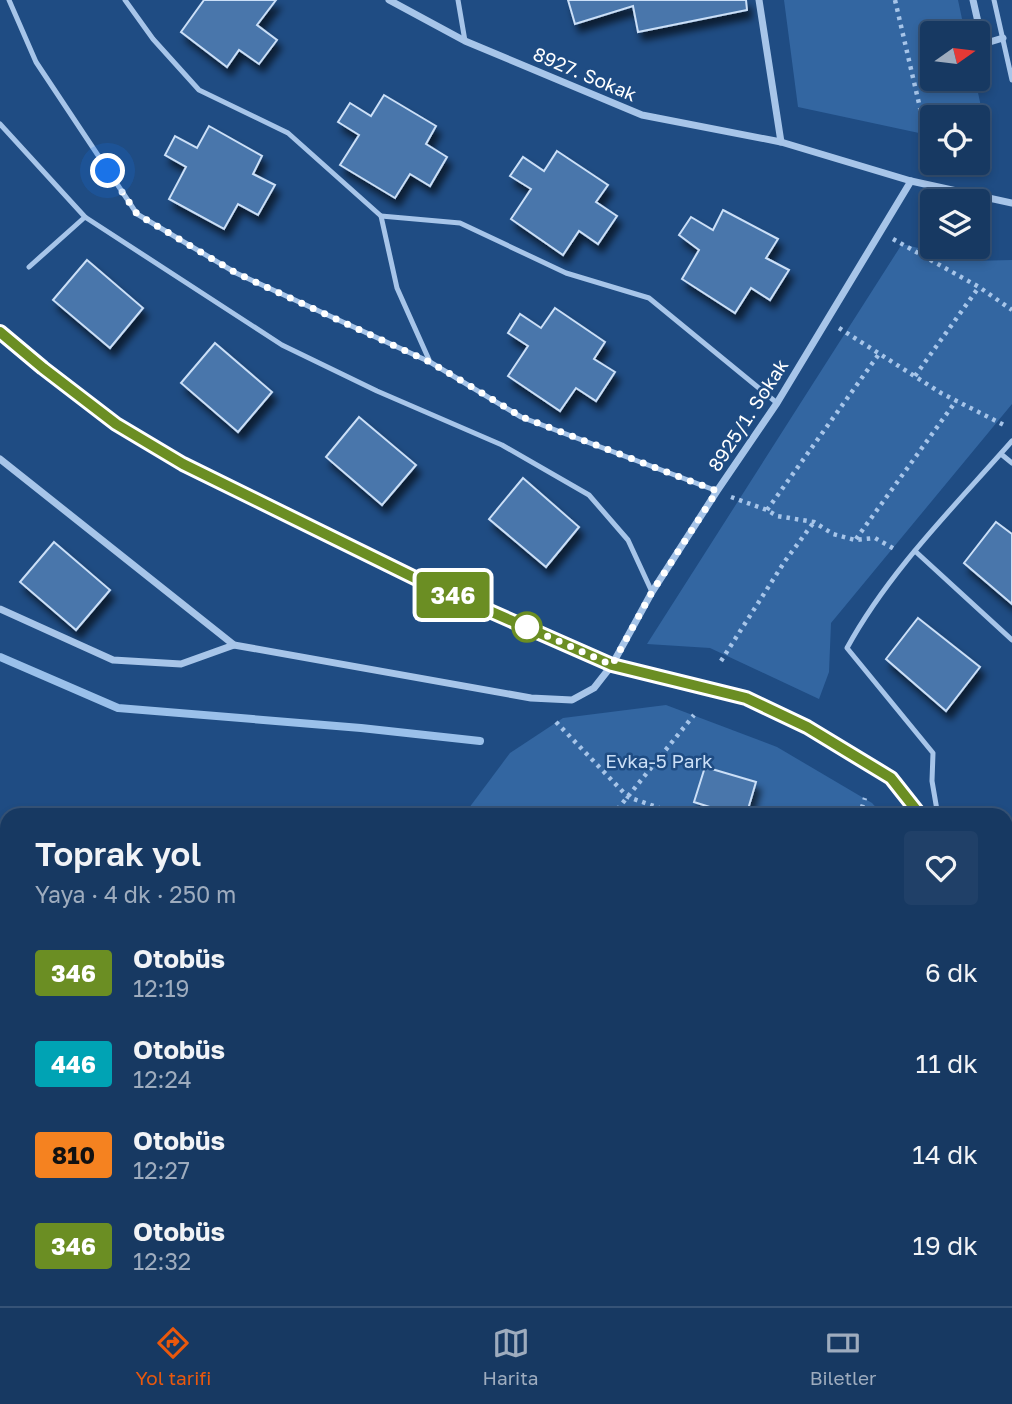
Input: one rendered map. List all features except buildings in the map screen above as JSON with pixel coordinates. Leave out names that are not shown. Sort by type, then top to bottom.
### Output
[{"type":"street","name":"8927. Sokak","points":[[389,0],[465,41],[642,115],[781,142],[911,181],[1012,203]]},
{"type":"street","points":[[759,0],[781,142]]},
{"type":"street","points":[[973,0],[983,44],[1003,38]]},
{"type":"street","name":"8925/1. Sokak","points":[[234,645],[531,698],[572,699],[594,688],[612,665],[652,592],[777,402],[911,181]]},
{"type":"street","points":[[0,332],[116,424],[183,464],[417,579],[612,665],[746,698],[807,727],[891,778],[915,808]]},
{"type":"street","points":[[0,459],[234,645]]},
{"type":"street","points":[[0,609],[113,660],[181,664],[234,645]]},
{"type":"lane","points":[[9,0],[36,62],[137,214],[236,273],[430,362],[522,417],[717,491]]},
{"type":"lane","points":[[125,0],[153,39],[199,90],[288,133],[382,216],[460,223],[566,273],[649,298],[777,402]]},
{"type":"lane","points":[[458,0],[465,41]]},
{"type":"lane","points":[[994,0],[1012,80]]},
{"type":"lane","points":[[0,124],[85,217],[282,345],[377,391],[502,445],[589,495],[628,540],[652,592]]},
{"type":"lane","points":[[382,216],[397,288],[430,362]]},
{"type":"lane","points":[[29,267],[85,217]]},
{"type":"lane","points":[[937,808],[932,781],[933,753],[847,648],[861,623],[915,551],[1012,441]]},
{"type":"lane","points":[[1001,454],[1012,463]]},
{"type":"lane","points":[[915,551],[1012,640]]},
{"type":"path","points":[[895,0],[920,108]]},
{"type":"path","points":[[892,238],[979,287],[1012,310]]},
{"type":"path","points":[[915,376],[979,287]]},
{"type":"path","points":[[838,328],[957,401],[1004,425]]},
{"type":"path","points":[[767,510],[879,354]]},
{"type":"path","points":[[855,540],[957,401]]},
{"type":"path","points":[[732,497],[777,516],[814,522],[832,534],[855,540],[875,538],[900,552]]},
{"type":"path","points":[[721,661],[785,561],[814,522]]},
{"type":"path","points":[[619,808],[694,715]]},
{"type":"path","points":[[556,722],[628,797],[662,808]]},
{"type":"path","points":[[862,808],[865,798]]},
{"type":"green space","points":[[784,0],[958,0],[962,21],[920,21],[920,91],[978,91],[981,105],[920,105],[920,133],[798,107]]},
{"type":"green space","points":[[902,244],[920,248],[920,259],[1012,260],[1012,404],[831,623],[829,672],[819,699],[710,648],[647,644]]},
{"type":"green space","name":"Evka-5 Park","points":[[666,705],[777,747],[877,808],[469,808],[510,753],[563,718]]},
{"type":"waterway","points":[[0,657],[118,708],[361,728],[480,741]]},
{"type":"bus line","name":"346","points":[[0,332],[116,424],[183,464],[417,579],[612,665],[746,698],[807,727],[891,778],[915,808]]},
{"type":"route","points":[[108,171],[137,214],[236,273],[430,362],[522,417],[717,491],[652,592],[612,665],[527,627]]}]
